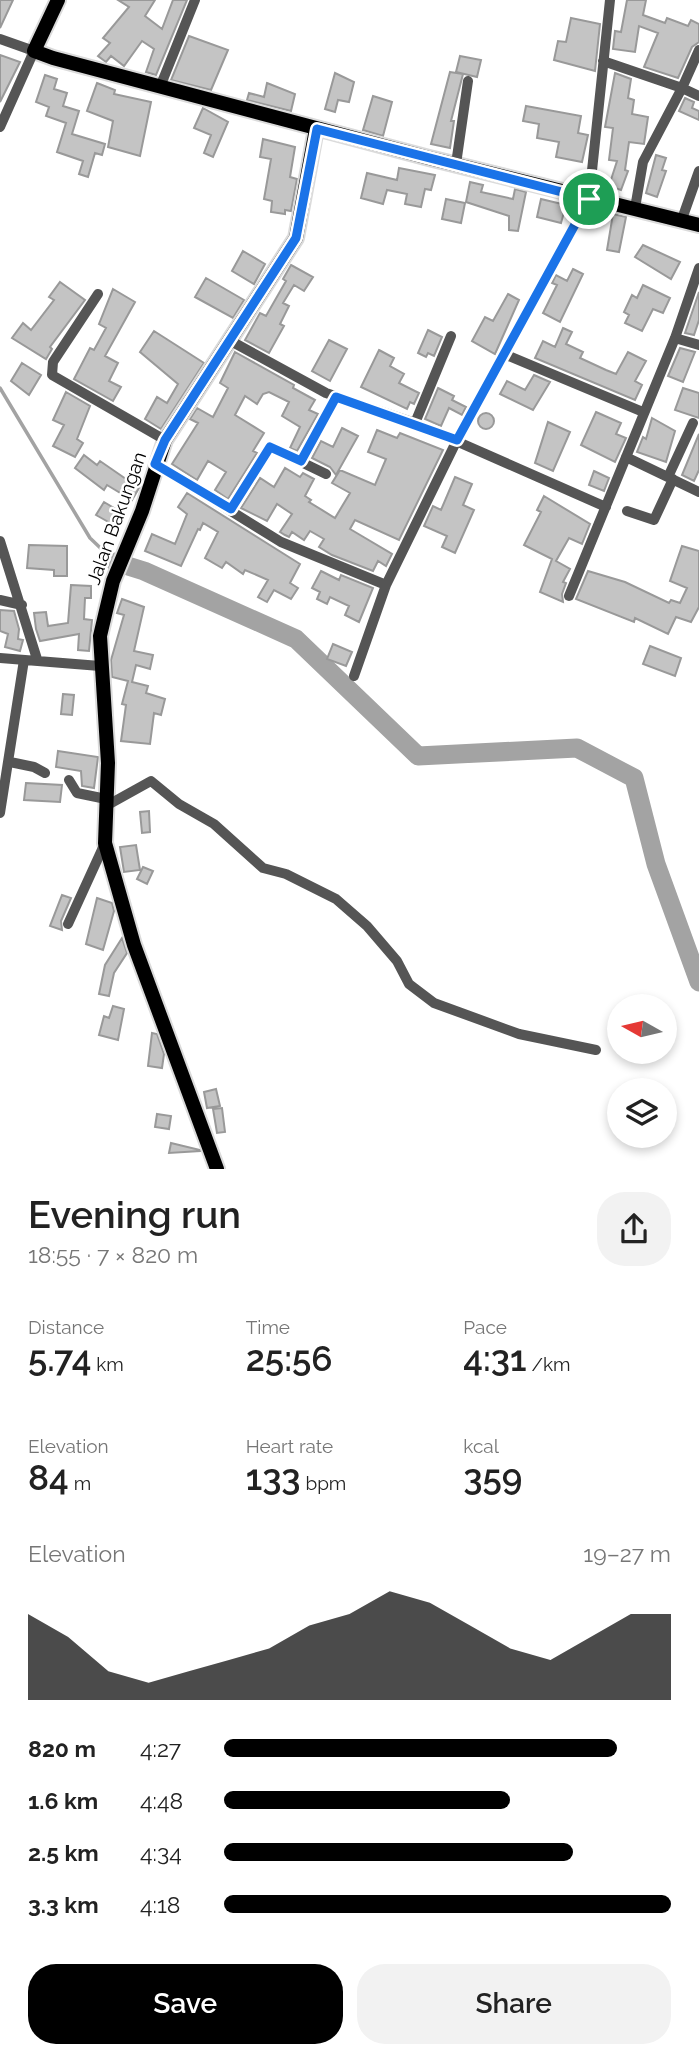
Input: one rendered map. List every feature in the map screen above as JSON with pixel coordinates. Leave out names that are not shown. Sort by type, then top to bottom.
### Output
[{"type":"main road","points":[[58,0],[34,51],[317,129],[699,225]]},
{"type":"main road","name":"Jalan Bakungan","points":[[217,1169],[134,945],[105,843],[107,763],[100,636],[113,581],[165,440],[229,340],[282,265],[296,238],[317,129]]},
{"type":"street","points":[[160,87],[195,0]]},
{"type":"street","points":[[354,676],[386,586],[457,440],[589,199],[610,0]]},
{"type":"street","points":[[0,39],[34,51],[0,127]]},
{"type":"street","points":[[635,208],[643,162],[699,50]]},
{"type":"street","points":[[603,61],[699,96]]},
{"type":"street","points":[[456,164],[468,81]]},
{"type":"street","points":[[682,219],[699,170]]},
{"type":"street","points":[[569,596],[675,338],[699,268]]},
{"type":"street","points":[[97,294],[52,362],[52,375],[165,440]]},
{"type":"street","points":[[415,423],[451,336]]},
{"type":"street","points":[[675,338],[699,345]]},
{"type":"street","points":[[229,340],[336,397],[457,440],[606,507]]},
{"type":"street","points":[[504,354],[643,412]]},
{"type":"street","points":[[301,461],[336,397]]},
{"type":"street","points":[[627,511],[654,520],[693,423]]},
{"type":"street","points":[[231,509],[270,447],[326,474]]},
{"type":"street","points":[[626,457],[699,492]]},
{"type":"street","points":[[155,464],[281,542],[386,586]]},
{"type":"street","points":[[0,541],[37,659]]},
{"type":"street","points":[[0,600],[22,605]]},
{"type":"street","points":[[0,658],[100,666]]},
{"type":"street","points":[[0,813],[24,660]]},
{"type":"street","points":[[10,762],[34,767],[45,774]]},
{"type":"street","points":[[69,780],[77,793],[106,802],[151,781],[179,804],[214,824],[263,868],[286,874],[336,899],[367,926],[397,961],[409,984],[434,1003],[520,1034],[596,1050]]},
{"type":"street","points":[[68,924],[105,843]]},
{"type":"building","points":[[0,0],[13,0],[0,28]]},
{"type":"building","points":[[118,0],[155,0],[145,16],[162,29],[173,0],[187,0],[156,75],[146,72],[154,49],[142,41],[124,66],[111,56],[106,62],[98,56],[110,43],[103,38],[129,7]]},
{"type":"building","points":[[627,0],[646,0],[643,15],[665,23],[667,18],[688,26],[691,20],[699,24],[699,42],[692,47],[678,78],[644,67],[658,33],[639,26],[635,52],[613,49],[615,31],[621,32]]},
{"type":"building","points":[[571,18],[600,24],[595,71],[554,60],[558,41],[566,42]]},
{"type":"building","points":[[189,36],[228,50],[211,90],[171,80]]},
{"type":"building","points":[[0,55],[20,62],[0,102]]},
{"type":"building","points":[[460,56],[481,60],[477,77],[456,72]]},
{"type":"building","points":[[450,72],[463,74],[451,121],[454,121],[450,148],[431,144]]},
{"type":"building","points":[[335,73],[354,82],[349,102],[338,100],[335,112],[325,109]]},
{"type":"building","points":[[615,73],[631,79],[628,98],[634,100],[632,114],[648,117],[644,144],[629,142],[625,170],[628,171],[621,190],[609,186],[617,161],[609,160],[613,128],[605,127]]},
{"type":"building","points":[[45,75],[57,79],[54,89],[67,93],[63,106],[79,111],[72,134],[105,144],[102,155],[95,153],[88,177],[79,174],[83,161],[57,152],[66,123],[46,116],[49,107],[36,102]]},
{"type":"building","points":[[97,83],[115,90],[114,94],[151,102],[140,156],[108,147],[113,121],[87,111]]},
{"type":"building","points":[[267,83],[295,94],[291,111],[247,100],[249,93],[264,97]]},
{"type":"building","points":[[373,96],[392,102],[383,136],[363,130]]},
{"type":"building","points":[[685,98],[694,102],[692,108],[699,111],[699,120],[679,111]]},
{"type":"building","points":[[526,106],[581,116],[578,133],[588,135],[582,162],[556,157],[559,142],[537,138],[539,124],[523,121]]},
{"type":"building","points":[[203,108],[228,122],[213,157],[204,153],[211,135],[194,128]]},
{"type":"building","points":[[263,139],[295,147],[290,177],[297,179],[291,211],[285,210],[285,214],[271,212],[272,201],[264,199],[271,159],[260,157]]},
{"type":"building","points":[[656,155],[666,158],[662,170],[666,171],[657,197],[646,193]]},
{"type":"building","points":[[399,168],[435,175],[431,190],[425,189],[421,207],[405,204],[407,194],[387,190],[383,204],[361,198],[367,173],[397,180]]},
{"type":"building","points":[[470,182],[483,185],[481,192],[513,199],[515,189],[526,192],[518,231],[509,230],[509,216],[466,202]]},
{"type":"building","points":[[446,199],[465,203],[461,223],[442,219]]},
{"type":"building","points":[[541,199],[566,205],[561,223],[537,217]]},
{"type":"building","points":[[613,214],[626,217],[619,252],[607,250]]},
{"type":"building","points":[[643,245],[680,262],[671,279],[635,257]]},
{"type":"building","points":[[243,251],[265,264],[254,284],[232,271]]},
{"type":"building","points":[[291,265],[313,277],[304,291],[294,285],[283,303],[289,306],[280,324],[284,326],[269,353],[245,340],[260,313],[266,316],[286,281],[283,279]]},
{"type":"building","points":[[573,269],[583,274],[560,322],[543,313],[557,285],[552,283],[556,275],[567,281]]},
{"type":"building","points":[[206,278],[244,300],[233,318],[195,297]]},
{"type":"building","points":[[60,282],[85,300],[50,347],[52,349],[46,359],[12,338],[23,323],[31,330],[54,300],[49,297]]},
{"type":"building","points":[[643,285],[670,298],[663,313],[653,309],[642,331],[625,323],[629,315],[624,312],[632,295],[637,298]]},
{"type":"building","points":[[113,289],[135,302],[105,356],[118,363],[109,381],[121,387],[113,401],[74,379],[90,348],[94,350],[106,328],[99,324]]},
{"type":"building","points":[[699,292],[699,320],[694,335],[685,333]]},
{"type":"building","points":[[508,294],[519,300],[495,354],[472,341],[485,317],[493,321]]},
{"type":"building","points":[[563,328],[572,332],[566,344],[583,352],[580,358],[616,374],[628,352],[646,361],[635,381],[642,385],[635,400],[535,358],[543,341],[555,347]]},
{"type":"building","points":[[428,330],[442,337],[434,356],[428,353],[426,357],[418,353]]},
{"type":"building","points":[[154,331],[204,363],[161,429],[145,419],[157,397],[167,403],[178,384],[140,352]]},
{"type":"building","points":[[329,340],[347,349],[330,381],[312,371]]},
{"type":"building","points":[[680,348],[695,352],[683,382],[668,376]]},
{"type":"building","points":[[379,350],[394,358],[390,366],[404,374],[399,383],[419,393],[414,404],[410,402],[407,409],[361,387]]},
{"type":"building","points":[[235,352],[315,400],[309,410],[318,414],[297,451],[290,448],[300,427],[282,416],[289,402],[269,392],[263,394],[257,404],[245,396],[235,415],[264,433],[253,451],[257,453],[228,499],[215,490],[226,472],[208,461],[197,480],[172,464],[198,423],[190,419],[197,408],[213,417],[228,388],[220,383]]},
{"type":"building","points":[[22,363],[41,375],[29,395],[11,381]]},
{"type":"building","points":[[534,375],[550,382],[533,410],[500,394],[507,381],[525,390]]},
{"type":"building","points":[[438,388],[454,396],[452,400],[466,407],[462,415],[449,408],[441,426],[425,419]]},
{"type":"building","points":[[683,388],[699,393],[699,418],[675,410]]},
{"type":"building","points":[[66,392],[90,406],[77,439],[83,443],[75,457],[53,446],[64,425],[53,420]]},
{"type":"building","points":[[596,412],[621,423],[616,434],[626,438],[615,462],[581,445]]},
{"type":"building","points":[[483,413],[489,413],[494,421],[492,427],[483,429],[478,424],[478,418]]},
{"type":"building","points":[[652,418],[675,431],[666,462],[637,452],[643,437],[646,439]]},
{"type":"building","points":[[548,422],[570,432],[553,471],[535,463]]},
{"type":"building","points":[[342,428],[358,436],[336,475],[330,467],[312,458],[321,441],[333,447]]},
{"type":"building","points":[[377,430],[397,438],[400,433],[443,450],[399,540],[355,520],[350,529],[392,554],[386,566],[378,561],[373,571],[332,555],[319,547],[324,539],[310,531],[304,540],[292,532],[289,537],[285,535],[280,532],[292,514],[277,504],[267,521],[241,508],[260,478],[274,487],[285,468],[300,477],[303,473],[314,479],[305,496],[311,500],[309,502],[335,518],[350,493],[332,483],[340,470],[375,485],[386,459],[368,452]]},
{"type":"building","points":[[699,434],[699,470],[694,481],[682,475]]},
{"type":"building","points":[[84,455],[97,465],[100,461],[139,488],[132,500],[107,485],[104,490],[75,468]]},
{"type":"building","points":[[594,471],[609,478],[604,491],[589,485]]},
{"type":"building","points":[[455,477],[472,484],[463,505],[474,510],[455,553],[442,547],[447,536],[424,526],[433,506],[441,510]]},
{"type":"building","points":[[187,493],[300,564],[290,583],[298,588],[291,599],[274,590],[267,602],[258,597],[268,580],[245,570],[243,574],[226,562],[222,568],[205,558],[218,532],[203,523],[181,566],[145,551],[152,534],[175,544],[187,514],[178,507]]},
{"type":"building","points":[[544,496],[590,524],[582,544],[569,538],[556,561],[570,569],[563,582],[566,583],[562,594],[563,602],[540,592],[552,559],[524,545],[541,512],[537,510]]},
{"type":"building","points":[[104,502],[119,511],[112,524],[96,515]]},
{"type":"building","points":[[29,545],[67,546],[67,576],[54,576],[54,570],[27,568]]},
{"type":"building","points":[[682,546],[699,551],[699,607],[691,622],[676,617],[668,634],[635,618],[634,622],[576,599],[588,571],[625,582],[669,603],[671,600],[680,603],[687,588],[670,581]]},
{"type":"building","points":[[321,571],[339,580],[341,575],[373,588],[359,622],[345,615],[349,606],[330,597],[327,604],[317,599],[320,592],[312,588]]},
{"type":"building","points":[[71,585],[91,586],[91,598],[85,598],[84,619],[92,620],[89,651],[78,650],[79,634],[40,641],[36,629],[34,613],[46,612],[48,626],[68,623]]},
{"type":"building","points":[[122,599],[144,607],[134,651],[153,655],[150,669],[136,665],[132,682],[148,686],[146,693],[165,699],[161,715],[154,713],[150,744],[121,741],[126,705],[122,704],[128,681],[112,677],[111,660],[124,615],[117,613]]},
{"type":"building","points":[[0,610],[14,611],[19,629],[18,639],[23,640],[20,651],[5,647],[8,634],[0,631]]},
{"type":"building","points":[[333,644],[352,652],[346,666],[327,659]]},
{"type":"building","points":[[650,646],[681,658],[675,676],[643,664]]},
{"type":"building","points":[[63,694],[74,695],[72,715],[61,714]]},
{"type":"building","points":[[58,751],[98,757],[94,788],[82,786],[81,771],[56,767]]},
{"type":"building","points":[[26,783],[62,785],[60,802],[24,800]]},
{"type":"building","points":[[149,811],[150,832],[142,833],[140,812]]},
{"type":"building","points":[[136,845],[140,870],[124,872],[120,847]]},
{"type":"building","points":[[143,867],[153,871],[147,884],[137,879]]},
{"type":"building","points":[[62,895],[71,898],[61,921],[62,930],[50,926]]},
{"type":"building","points":[[97,898],[112,903],[114,911],[103,950],[86,944]]},
{"type":"building","points":[[122,938],[127,953],[114,973],[109,996],[99,994],[105,965]]},
{"type":"building","points":[[113,1006],[124,1009],[118,1040],[99,1035],[104,1016],[109,1018]]},
{"type":"building","points":[[152,1033],[157,1034],[164,1054],[162,1068],[148,1066]]},
{"type":"building","points":[[216,1089],[220,1106],[207,1108],[204,1092]]},
{"type":"building","points":[[222,1108],[225,1132],[217,1133],[213,1109]]},
{"type":"building","points":[[157,1114],[171,1116],[169,1129],[155,1127]]},
{"type":"building","points":[[171,1143],[200,1150],[200,1151],[169,1153]]},
{"type":"waterway","points":[[0,388],[90,538],[115,562]]},
{"type":"waterway","points":[[115,562],[144,571],[296,639],[418,756],[577,748],[634,778],[656,864],[699,982]]},
{"type":"route","points":[[317,129],[589,199],[457,440],[336,397],[301,461],[270,447],[231,509],[155,464],[165,440],[207,372],[282,265],[296,238],[317,129]]}]
